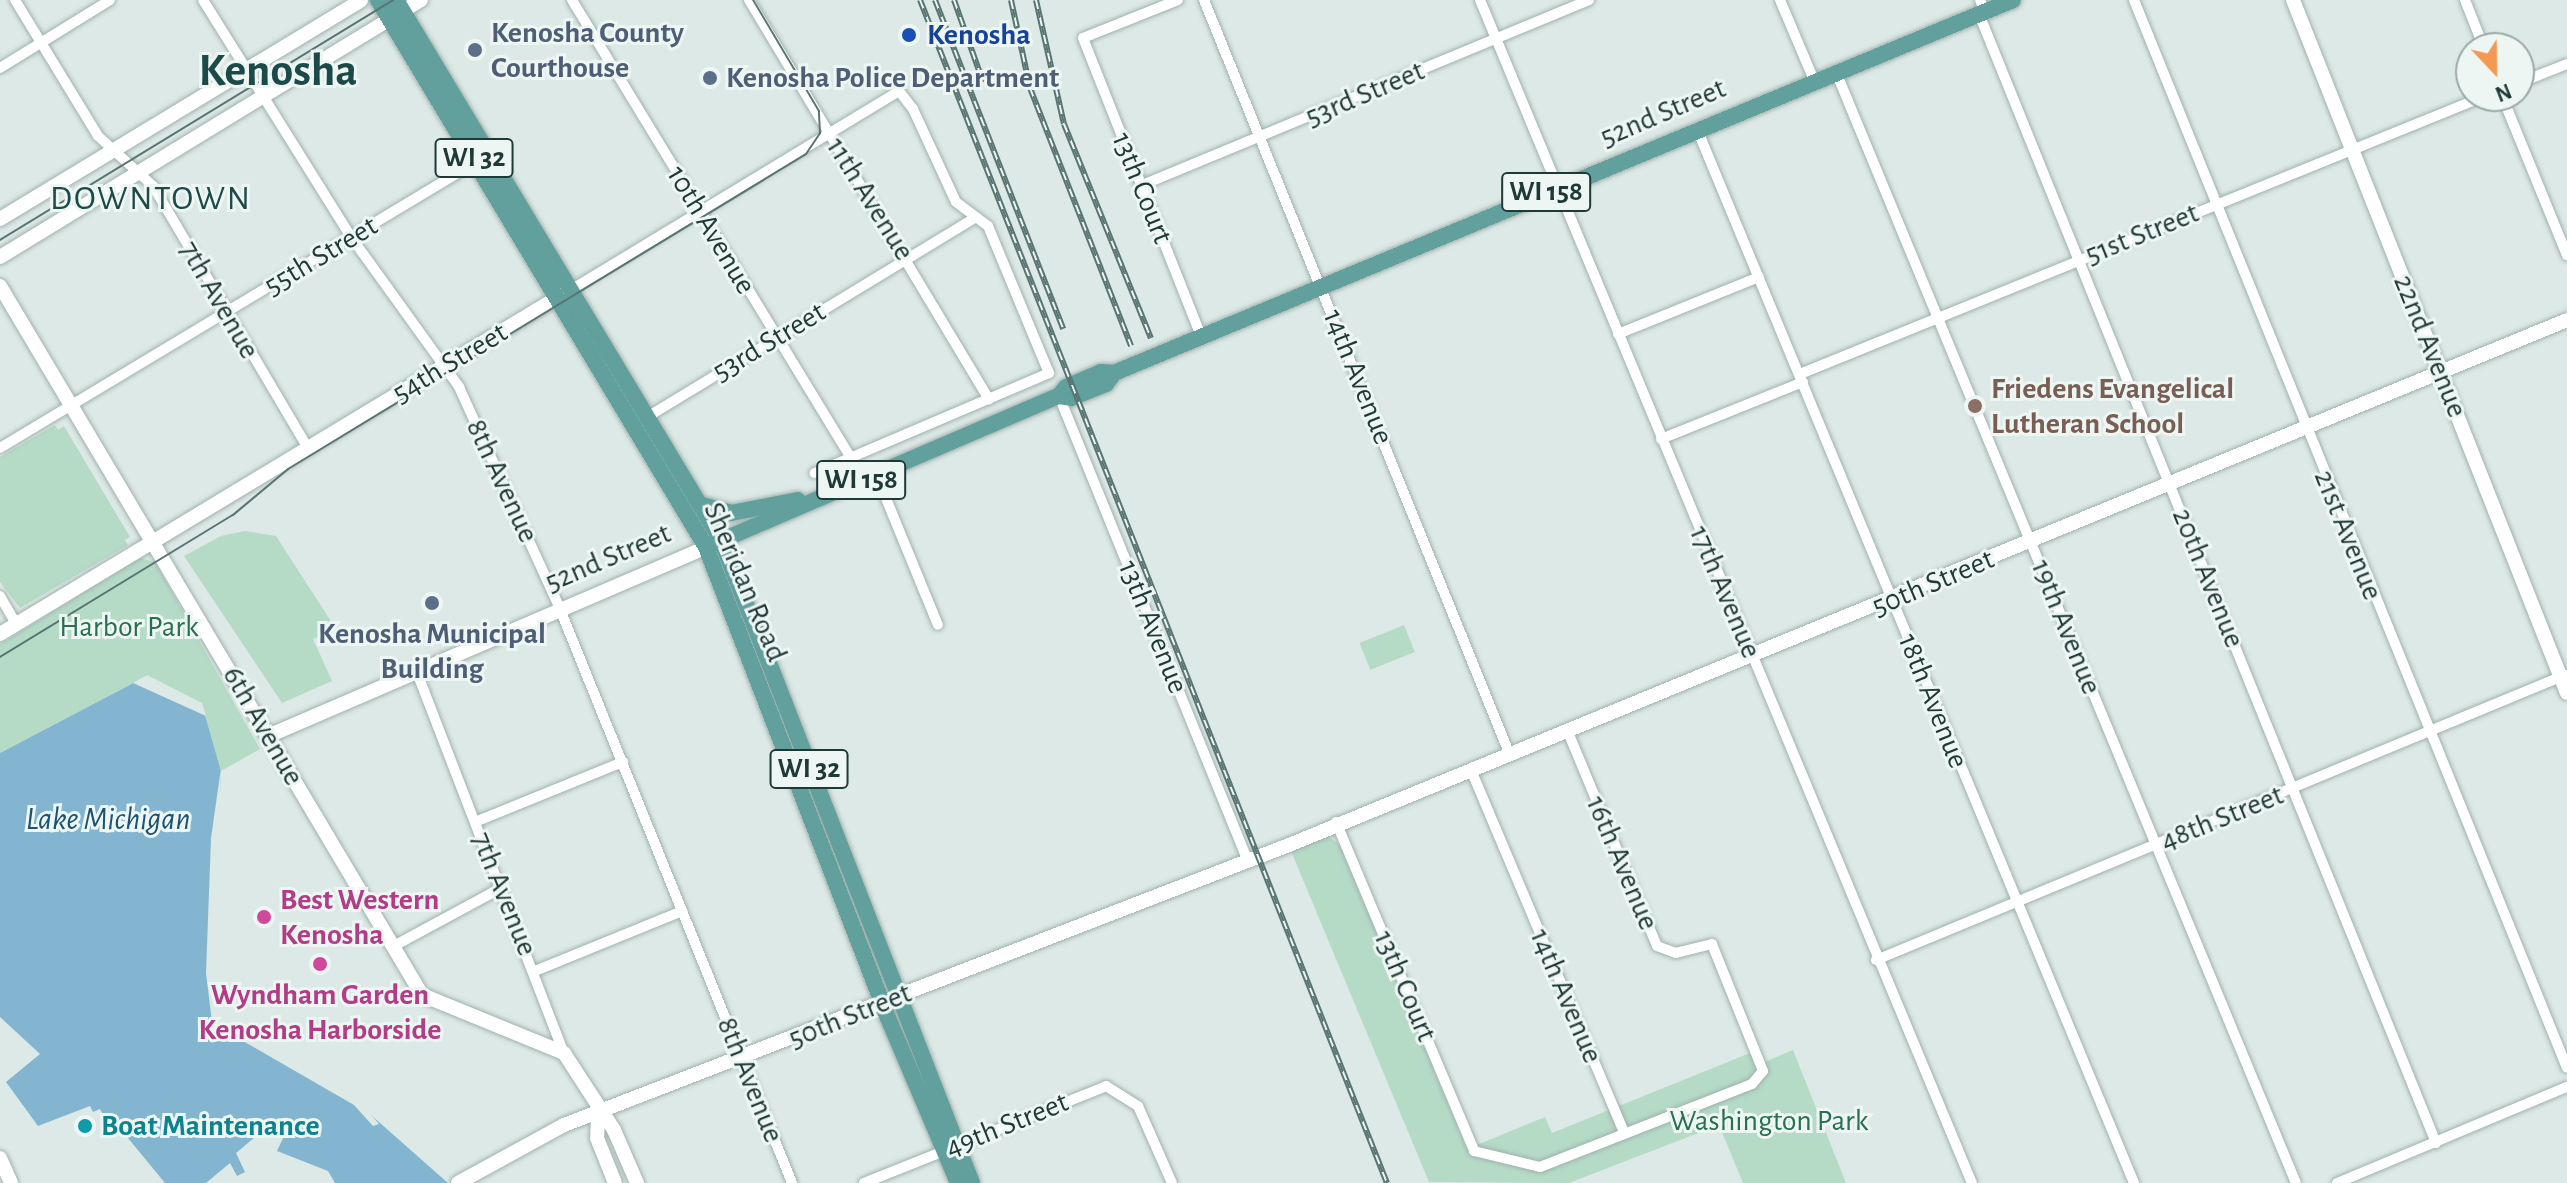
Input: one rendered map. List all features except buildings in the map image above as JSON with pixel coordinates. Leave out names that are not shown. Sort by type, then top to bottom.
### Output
[{"type":"main road","name":"Sheridan Road","points":[[378,0],[396,10],[714,544]]},
{"type":"main road","name":"52nd Street","points":[[714,544],[1059,396],[1071,398],[1095,389],[1114,373],[1201,336],[1981,9],[2013,0]]},
{"type":"main road","name":"Sheridan Road","points":[[396,10],[476,162],[649,416],[702,505],[714,544],[890,1000],[951,1147],[972,1183]]},
{"type":"main road","points":[[702,505],[731,513],[827,494]]},
{"type":"main road","name":"Sheridan Road","points":[[951,1147],[958,1183]]},
{"type":"street","name":"7th Avenue","points":[[15,0],[98,136],[153,186],[308,448]]},
{"type":"street","points":[[0,68],[110,0]]},
{"type":"street","name":"8th Avenue","points":[[203,0],[351,237],[459,387],[560,609],[792,1183]]},
{"type":"street","points":[[0,219],[361,0]]},
{"type":"street","points":[[0,257],[263,98],[396,10],[421,0]]},
{"type":"street","name":"10th Avenue","points":[[572,0],[851,458]]},
{"type":"street","name":"11th Avenue","points":[[749,0],[989,399]]},
{"type":"street","name":"13th Court","points":[[1178,0],[1083,38],[1201,336]]},
{"type":"street","name":"14th Avenue","points":[[1204,0],[1510,755]]},
{"type":"street","name":"17th Avenue","points":[[1480,0],[1876,960],[1972,1183]]},
{"type":"street","name":"53rd Street","points":[[1140,186],[1589,0]]},
{"type":"street","points":[[1780,0],[1814,80]]},
{"type":"street","name":"21st Avenue","points":[[2134,0],[2567,1068]]},
{"type":"street","name":"22nd Avenue","points":[[2293,0],[2564,676],[2567,693]]},
{"type":"street","points":[[2465,0],[2478,32]]},
{"type":"street","name":"20th Avenue","points":[[1981,9],[2079,260],[2436,1143]]},
{"type":"street","points":[[2535,77],[2567,64]]},
{"type":"street","name":"19th Avenue","points":[[1836,72],[1941,317],[2153,845],[2296,1183]]},
{"type":"street","name":"54th Street","points":[[0,634],[899,91],[913,109],[956,202],[973,219]]},
{"type":"street","name":"51st Street","points":[[1661,439],[1941,317],[2455,108]]},
{"type":"street","points":[[2509,112],[2567,255]]},
{"type":"street","name":"18th Avenue","points":[[1697,129],[2134,1183]]},
{"type":"street","name":"55th Street","points":[[0,448],[476,162]]},
{"type":"street","points":[[814,473],[1049,373],[988,226],[973,219]]},
{"type":"street","name":"53rd Street","points":[[649,416],[973,219]]},
{"type":"street","points":[[1618,334],[1759,277]]},
{"type":"street","name":"6th Avenue","points":[[0,286],[154,540],[422,995],[564,1053]]},
{"type":"street","name":"50th Street","points":[[458,1183],[491,1163],[598,1114],[1246,857],[1274,841],[1296,838],[1752,658],[2439,369],[2567,320]]},
{"type":"street","name":"13th Avenue","points":[[1059,396],[1246,857]]},
{"type":"street","points":[[876,474],[938,625]]},
{"type":"street","name":"52nd Street","points":[[268,736],[714,544]]},
{"type":"street","points":[[0,596],[16,624]]},
{"type":"street","name":"7th Avenue","points":[[416,670],[535,971],[564,1053],[576,1065],[598,1114],[614,1130],[637,1183]]},
{"type":"street","name":"48th Street","points":[[1876,960],[2153,845],[2293,791],[2428,731],[2564,676]]},
{"type":"street","name":"16th Avenue","points":[[1568,732],[1657,946],[1676,953],[1712,944],[1763,1071],[1752,1084],[1624,1133]]},
{"type":"street","points":[[475,822],[623,762]]},
{"type":"street","name":"14th Avenue","points":[[1471,770],[1624,1133]]},
{"type":"street","name":"13th Court","points":[[1336,822],[1474,1151],[1540,1167],[1624,1133]]},
{"type":"street","points":[[392,947],[501,888]]},
{"type":"street","points":[[535,971],[682,911]]},
{"type":"street","name":"49th Street","points":[[864,1183],[1106,1086],[1138,1106],[1172,1183]]},
{"type":"street","points":[[2339,1183],[2567,1087]]},
{"type":"street","name":"7th Avenue","points":[[598,1114],[597,1138],[615,1183]]},
{"type":"street","points":[[0,1158],[11,1183]]},
{"type":"green space","points":[[55,425],[58,430],[64,426],[130,537],[125,540],[128,545],[20,608],[0,582],[0,457]]},
{"type":"green space","points":[[245,531],[276,536],[336,629],[313,639],[332,681],[282,703],[184,556],[221,536]]},
{"type":"green space","name":"Harbor Park","points":[[140,558],[155,562],[260,749],[221,771],[203,708],[143,678],[0,753],[0,644]]},
{"type":"green space","points":[[1404,625],[1415,652],[1370,670],[1359,643]]},
{"type":"green space","name":"Washington Park","points":[[1328,836],[1340,845],[1467,1149],[1545,1117],[1552,1133],[1750,1053],[1755,1066],[1793,1050],[1846,1183],[1743,1183],[1719,1125],[1569,1183],[1429,1182],[1291,851]]},
{"type":"water","name":"Lake Michigan","points":[[143,678],[203,708],[221,771],[211,982],[216,1026],[354,1100],[448,1183],[335,1183],[328,1171],[277,1151],[284,1136],[267,1127],[236,1153],[245,1172],[237,1176],[230,1163],[206,1183],[165,1183],[118,1126],[110,1129],[100,1109],[93,1112],[90,1106],[38,1126],[6,1082],[40,1054],[0,1017],[0,753]]},
{"type":"pier","points":[[147,675],[202,703],[206,716],[133,683]]},
{"type":"pier","points":[[221,768],[215,982],[220,1023],[356,1097],[379,1124],[373,1126],[354,1105],[231,1034],[213,1030],[206,973],[211,838]]},
{"type":"tram line","points":[[0,240],[393,0]]},
{"type":"tram line","points":[[0,657],[233,515],[288,469],[806,154],[820,133],[819,111],[753,0]]},
{"type":"railway","points":[[920,0],[1387,1183]]},
{"type":"railway","points":[[935,0],[1063,329]]},
{"type":"railway","points":[[954,0],[983,82]]},
{"type":"railway","points":[[1011,0],[1030,88],[1131,346]]},
{"type":"railway","points":[[1036,0],[1064,124],[1151,338]]},
{"type":"place","name":"Kenosha","points":[[909,35]]},
{"type":"place","name":"Kenosha County Courthouse","points":[[475,50]]},
{"type":"place","name":"Kenosha Police Department","points":[[710,78]]},
{"type":"place","name":"Friedens Evangelical Lutheran School","points":[[1975,406]]},
{"type":"place","name":"Kenosha Municipal Building","points":[[432,603]]},
{"type":"place","name":"Best Western Kenosha","points":[[264,917]]},
{"type":"place","name":"Wyndham Garden Kenosha Harborside","points":[[320,964]]},
{"type":"place","name":"Boat Maintenance","points":[[85,1126]]},
{"type":"district","name":"Kenosha","points":[[278,71]]},
{"type":"district","name":"DOWNTOWN","points":[[151,200]]}]
